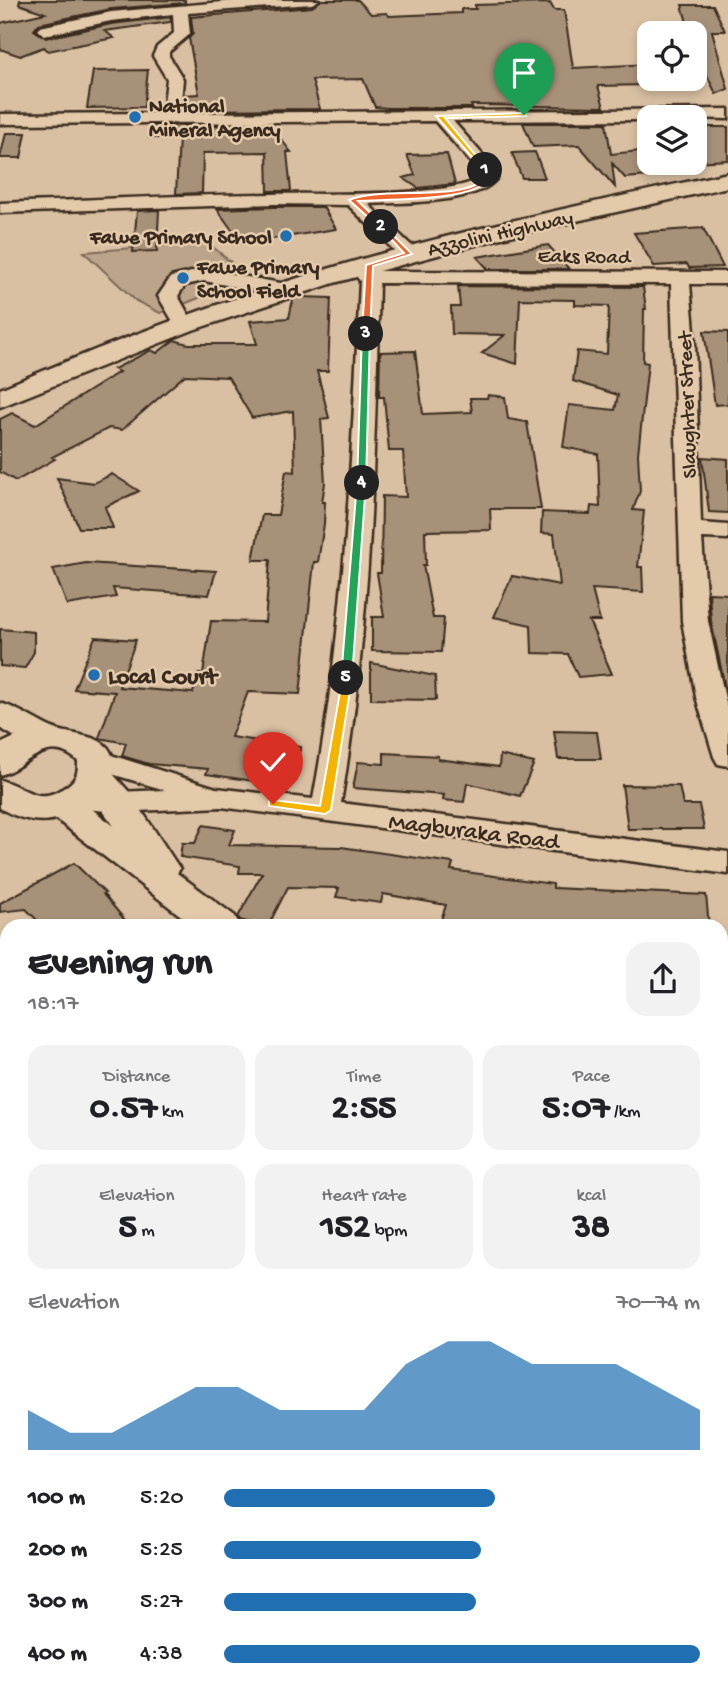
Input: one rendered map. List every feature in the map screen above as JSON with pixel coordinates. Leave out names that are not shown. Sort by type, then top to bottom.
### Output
[{"type":"main road","name":"Azzolini Highway","points":[[0,399],[185,326],[286,290],[368,271],[409,254],[728,180]]},
{"type":"main road","points":[[0,714],[47,740],[77,744],[89,789],[175,890]]},
{"type":"main road","points":[[0,764],[17,749],[47,740]]},
{"type":"main road","points":[[9,803],[89,789]]},
{"type":"main road","points":[[89,789],[175,890],[212,919]]},
{"type":"street","points":[[45,30],[126,13],[180,10],[212,3],[312,0]]},
{"type":"street","points":[[171,117],[175,79],[161,56],[162,50],[182,34],[180,10]]},
{"type":"street","points":[[0,119],[728,114]]},
{"type":"street","points":[[0,208],[274,199],[353,200],[458,192],[483,184],[488,178],[482,165],[440,116]]},
{"type":"street","points":[[353,200],[409,254]]},
{"type":"street","points":[[325,810],[342,716],[350,650],[364,445],[368,271]]},
{"type":"street","name":"Eaks Road","points":[[368,271],[728,278]]},
{"type":"street","points":[[185,326],[167,296],[178,281],[204,275],[286,290]]},
{"type":"street","name":"Slaughter Street","points":[[680,279],[685,343],[689,530]]},
{"type":"street","points":[[728,531],[689,530],[695,621],[719,698],[728,757]]},
{"type":"street","name":"Magburaka Road","points":[[89,789],[220,797]]},
{"type":"street","name":"Magburaka Road","points":[[89,789],[220,797],[728,863]]},
{"type":"shaded area","name":"Fawe Primary School Field","points":[[207,242],[252,280],[229,286],[160,313],[136,301],[84,252]]},
{"type":"building","points":[[20,0],[185,0],[185,3],[111,9],[39,24],[34,30],[46,38],[111,24],[171,17],[171,22],[105,31],[114,38],[48,51],[44,47],[20,56],[0,49],[0,23],[45,13],[19,4]]},
{"type":"building","points":[[321,0],[358,0],[371,14],[387,13],[389,16],[461,13],[461,9],[476,9],[475,5],[550,3],[554,10],[564,10],[573,68],[637,65],[637,85],[598,86],[604,107],[471,105],[472,108],[388,108],[375,107],[363,79],[312,80],[320,109],[183,110],[184,95],[199,94],[189,38],[193,34],[191,17],[312,7]]},
{"type":"building","points":[[682,5],[713,5],[725,31],[712,31],[728,89],[716,94],[707,75],[707,21],[687,21]]},
{"type":"building","points":[[148,70],[144,107],[87,108],[93,71]]},
{"type":"building","points":[[523,123],[606,123],[611,154],[637,151],[637,175],[649,176],[625,178],[612,163],[615,187],[579,145],[533,147]]},
{"type":"building","points":[[270,125],[291,152],[287,152],[291,191],[268,191],[267,152],[203,153],[202,193],[176,194],[179,138],[149,138],[151,126]]},
{"type":"building","points":[[707,127],[728,127],[728,160],[707,161]]},
{"type":"building","points":[[6,133],[26,133],[21,158],[0,158]]},
{"type":"building","points":[[535,152],[545,178],[522,178],[512,153]]},
{"type":"building","points":[[447,154],[455,184],[418,188],[403,178],[415,175],[407,155]]},
{"type":"building","points":[[323,207],[336,229],[242,244],[217,209]]},
{"type":"building","points":[[159,210],[157,251],[133,252],[137,211]]},
{"type":"building","points":[[703,228],[723,267],[689,268],[687,264],[654,266],[634,233]]},
{"type":"building","points":[[548,245],[569,269],[488,269],[477,257]]},
{"type":"building","points":[[458,286],[643,287],[646,309],[643,362],[648,363],[638,454],[640,491],[633,510],[644,511],[638,567],[642,567],[643,592],[592,589],[600,621],[589,621],[612,674],[578,677],[568,654],[532,653],[531,625],[494,617],[512,576],[560,585],[554,534],[541,533],[542,512],[590,514],[591,506],[600,507],[598,454],[563,447],[569,405],[615,410],[618,395],[573,381],[577,351],[607,354],[609,306],[575,305],[575,300],[520,299],[517,364],[482,353],[505,335],[452,334],[451,307],[460,307]]},
{"type":"building","points":[[331,298],[328,371],[317,371],[329,418],[321,419],[325,483],[322,502],[325,502],[324,524],[318,562],[314,562],[300,694],[248,692],[231,737],[301,747],[287,786],[206,774],[208,769],[149,764],[122,756],[126,743],[99,738],[115,692],[74,689],[95,637],[136,640],[119,687],[193,693],[198,674],[203,674],[211,621],[265,622],[270,560],[253,560],[262,515],[278,515],[286,471],[295,472],[293,411],[252,418],[228,377],[185,375],[122,430],[109,428],[52,457],[55,459],[16,481],[0,472],[0,419],[12,413],[35,425],[119,372],[114,369],[151,350],[157,353],[174,340],[188,344],[257,344],[250,321],[289,318],[293,299]]},
{"type":"building","points":[[704,331],[728,332],[728,404],[715,405]]},
{"type":"building","points":[[415,351],[423,414],[472,412],[470,398],[487,398],[488,395],[505,397],[508,419],[527,422],[541,509],[490,509],[491,530],[425,531],[426,565],[423,565],[433,618],[444,618],[441,652],[372,651],[372,617],[384,617],[377,573],[381,573],[382,496],[406,497],[403,451],[389,451],[384,397],[379,397],[380,352]]},
{"type":"building","points":[[702,457],[728,459],[728,513],[709,512]]},
{"type":"building","points":[[112,474],[139,491],[105,507],[113,528],[79,528],[57,478],[94,483]]},
{"type":"building","points":[[86,563],[216,571],[209,595],[113,588],[116,597],[67,605],[53,569]]},
{"type":"building","points":[[709,593],[728,594],[728,687],[725,687],[711,621]]},
{"type":"building","points":[[0,629],[34,632],[34,652],[25,668],[0,666]]},
{"type":"building","points":[[371,663],[435,676],[436,700],[371,699]]},
{"type":"building","points":[[554,731],[597,732],[601,759],[558,759]]},
{"type":"building","points":[[384,753],[438,756],[438,759],[499,767],[500,755],[534,763],[520,796],[467,783],[464,802],[443,800],[444,795],[353,788],[358,762],[384,764]]},
{"type":"building","points":[[622,785],[679,786],[683,805],[699,805],[704,829],[628,829]]},
{"type":"building","points":[[203,825],[235,830],[229,845],[341,847],[453,863],[451,870],[553,884],[553,888],[706,895],[708,919],[441,919],[446,905],[383,894],[381,903],[336,897],[339,888],[288,887],[272,919],[239,919],[262,873],[239,873],[240,866],[180,857],[182,843],[195,843]]},
{"type":"building","points":[[74,863],[105,893],[103,894],[124,919],[36,919],[26,909],[0,912],[0,903]]},
{"type":"place","name":"National Mineral Agency","points":[[135,117]]},
{"type":"place","name":"Fawe Primary School","points":[[286,236]]},
{"type":"place","name":"Fawe Primary School Field","points":[[183,278]]},
{"type":"place","name":"Local Court","points":[[94,675]]},
{"type":"route","points":[[273,804],[325,810],[342,716],[350,650],[364,445],[367,276],[370,265],[409,254],[353,200],[458,192],[483,184],[488,178],[482,165],[440,116],[524,115]]}]
